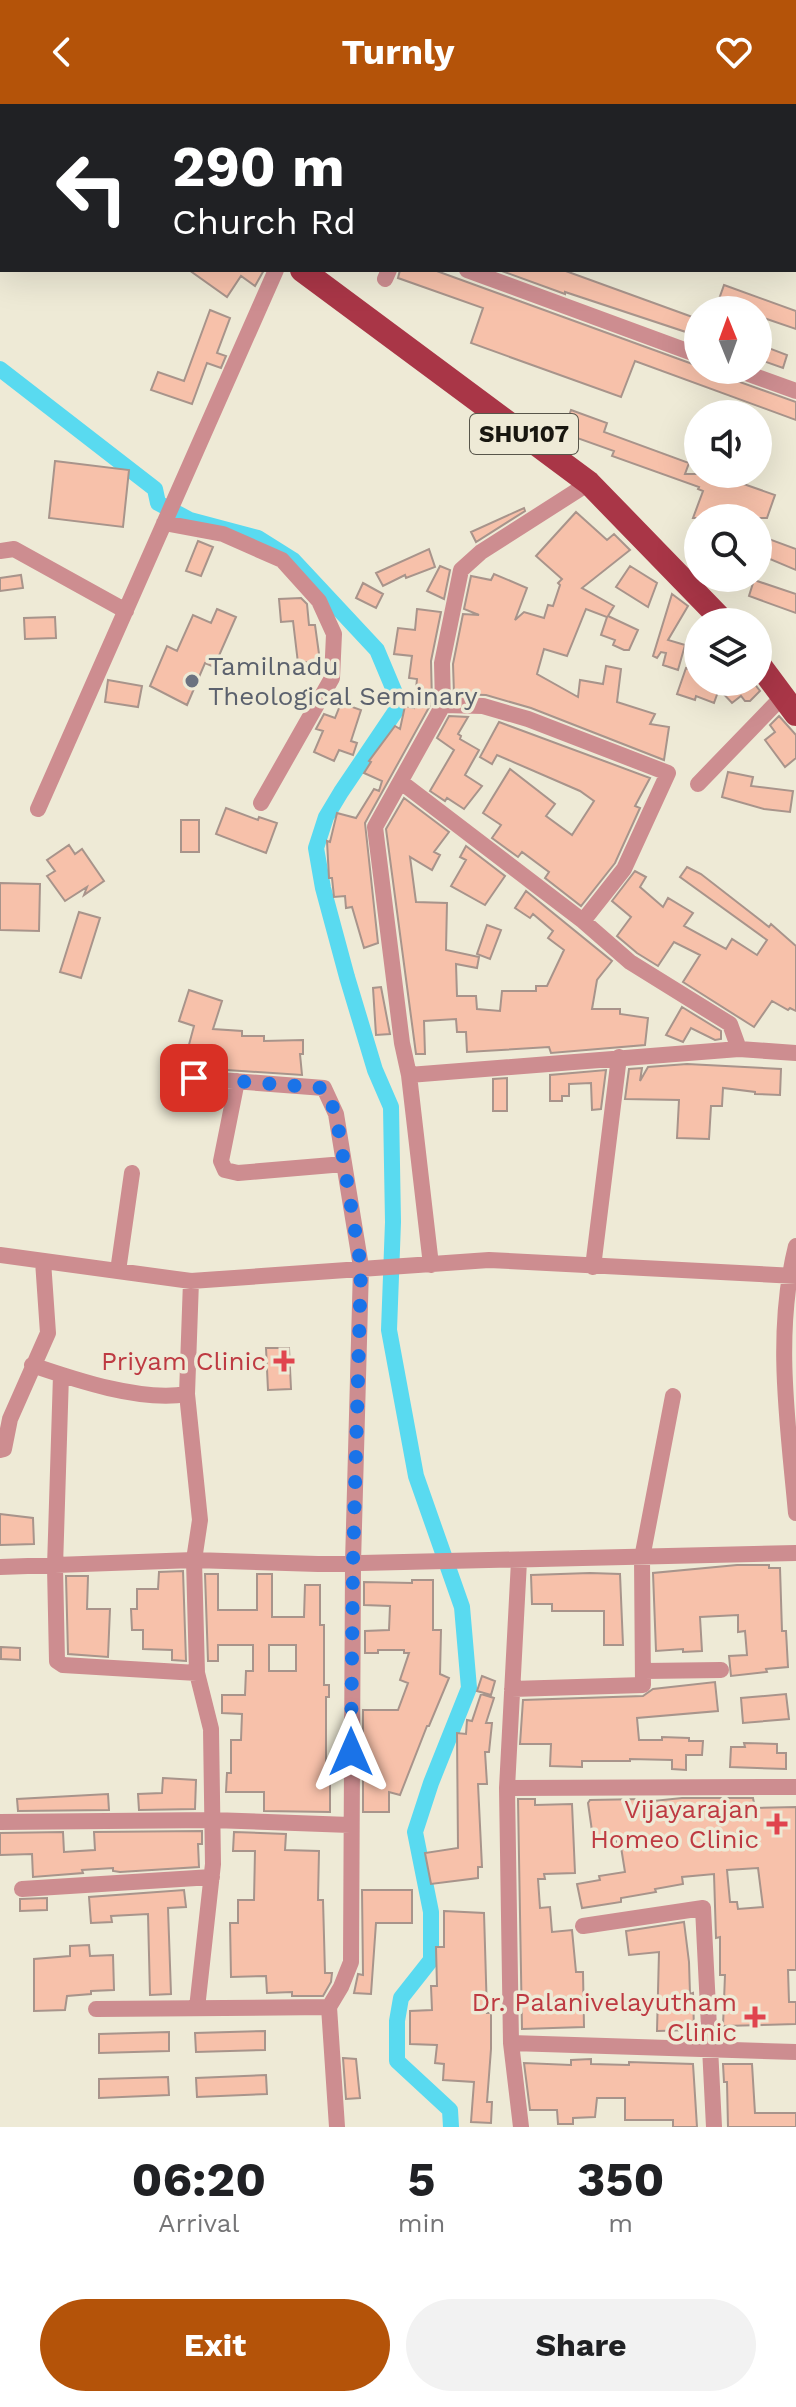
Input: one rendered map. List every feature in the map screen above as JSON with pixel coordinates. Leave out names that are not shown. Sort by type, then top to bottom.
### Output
[{"type":"main road","name":"SHU107","points":[[305,272],[589,483],[710,608]]},
{"type":"main road","points":[[772,682],[789,705]]},
{"type":"street","points":[[38,809],[275,272]]},
{"type":"street","points":[[472,272],[684,350]]},
{"type":"street","points":[[772,382],[796,391]]},
{"type":"street","points":[[431,1265],[375,827],[443,705],[442,663],[461,570],[481,552],[589,483]]},
{"type":"street","points":[[164,523],[223,534],[282,560],[319,601],[334,634],[332,678],[261,803]]},
{"type":"street","points":[[0,551],[14,549],[126,611]]},
{"type":"street","points":[[443,705],[483,706],[528,719],[668,773],[624,869],[583,921]]},
{"type":"street","points":[[698,784],[789,705]]},
{"type":"street","points":[[401,782],[583,921],[630,962],[730,1024],[739,1049]]},
{"type":"street","points":[[409,1075],[739,1049],[796,1053]]},
{"type":"street","points":[[593,1267],[619,1057]]},
{"type":"street","points":[[194,1078],[324,1088],[336,1114],[361,1267],[353,1563],[351,1962],[329,2007],[337,2127]]},
{"type":"street","points":[[237,1081],[221,1161],[225,1170],[238,1173],[344,1164]]},
{"type":"street","points":[[118,1271],[132,1173]]},
{"type":"street","points":[[796,1246],[789,1364],[796,1513]]},
{"type":"street","points":[[0,1255],[191,1281],[489,1260],[792,1277]]},
{"type":"street","points":[[0,1450],[4,1449],[10,1419],[48,1333],[43,1261]]},
{"type":"street","points":[[191,1281],[187,1394],[200,1520],[194,1560],[197,1673],[211,1729],[212,1820],[212,1877],[197,2008]]},
{"type":"street","points":[[32,1365],[61,1375],[165,1398],[187,1394]]},
{"type":"street","points":[[61,1375],[55,1567],[57,1661],[63,1665],[197,1673]]},
{"type":"street","points":[[512,1689],[643,1685],[642,1558],[673,1396]]},
{"type":"street","points":[[0,1567],[194,1560],[353,1563],[796,1553]]},
{"type":"street","points":[[519,1561],[507,1788],[511,2043],[521,2127]]},
{"type":"street","points":[[644,1671],[721,1670]]},
{"type":"street","points":[[507,1788],[796,1787]]},
{"type":"street","points":[[0,1822],[212,1820],[350,1825]]},
{"type":"street","points":[[22,1889],[212,1877]]},
{"type":"street","points":[[583,1926],[703,1908],[714,2127]]},
{"type":"street","points":[[96,2009],[329,2007]]},
{"type":"street","points":[[511,2043],[796,2052]]},
{"type":"building","points":[[192,272],[263,272],[255,286],[241,276],[227,297]]},
{"type":"building","points":[[400,272],[440,272],[684,361],[684,379],[635,361],[621,397],[471,343],[483,308],[398,278]]},
{"type":"building","points":[[504,272],[569,272],[684,314],[684,331]]},
{"type":"building","points":[[724,285],[754,296],[720,296]]},
{"type":"building","points":[[772,302],[796,311],[796,329],[772,321]]},
{"type":"building","points":[[210,310],[230,318],[217,353],[226,356],[221,368],[207,363],[192,404],[151,390],[158,372],[184,381]]},
{"type":"building","points":[[772,349],[787,355],[783,368],[772,364]]},
{"type":"building","points":[[698,384],[745,384],[796,402],[796,420],[772,411],[772,400],[741,400]]},
{"type":"building","points":[[571,410],[607,423],[604,432],[684,461],[684,482],[612,456],[614,451],[563,433]]},
{"type":"building","points":[[55,461],[129,470],[123,527],[49,518]]},
{"type":"building","points":[[755,488],[775,495],[772,504],[698,504],[703,491],[698,489]]},
{"type":"building","points":[[524,508],[525,511],[476,542],[471,532]]},
{"type":"building","points":[[576,512],[607,540],[614,534],[630,550],[582,588],[614,606],[608,616],[638,630],[629,650],[624,650],[613,645],[615,640],[601,635],[607,617],[586,609],[567,656],[544,649],[537,674],[578,697],[580,680],[603,684],[606,666],[621,669],[617,702],[655,714],[650,724],[669,727],[664,760],[531,708],[486,695],[454,694],[453,664],[463,614],[479,615],[464,609],[471,576],[491,580],[494,574],[527,588],[515,620],[524,612],[544,618],[548,605],[553,606],[558,583],[562,579],[536,556]]},
{"type":"building","points":[[772,540],[796,549],[796,570],[772,560]]},
{"type":"building","points":[[198,541],[213,547],[201,576],[186,571]]},
{"type":"building","points":[[429,549],[435,567],[406,578],[405,575],[383,586],[376,573]]},
{"type":"building","points":[[440,566],[450,570],[444,599],[427,591]]},
{"type":"building","points":[[630,566],[657,583],[648,607],[616,587]]},
{"type":"building","points":[[21,575],[23,588],[0,591],[0,578]]},
{"type":"building","points":[[363,583],[383,594],[376,608],[356,598]]},
{"type":"building","points":[[772,586],[796,594],[796,613],[749,596],[750,592],[772,592]]},
{"type":"building","points":[[672,594],[688,606],[684,608],[668,640],[684,645],[678,670],[663,665],[666,653],[661,652],[657,658],[653,656]]},
{"type":"building","points":[[301,598],[307,604],[309,625],[315,625],[320,661],[298,663],[293,621],[281,622],[279,599]]},
{"type":"building","points":[[217,609],[236,617],[214,667],[205,663],[187,705],[150,686],[167,646],[177,651],[193,615],[211,623]]},
{"type":"building","points":[[417,609],[441,612],[431,661],[432,702],[365,823],[378,943],[364,948],[352,907],[346,908],[345,896],[334,897],[332,878],[329,878],[327,841],[330,842],[337,813],[356,818],[374,789],[379,791],[382,781],[364,773],[369,761],[395,726],[400,729],[405,706],[414,708],[417,679],[409,678],[412,656],[394,654],[398,628],[415,630]]},
{"type":"building","points":[[55,617],[56,638],[25,639],[24,618]]},
{"type":"building","points":[[684,674],[684,696],[696,696],[695,700],[677,694]]},
{"type":"building","points":[[108,680],[142,686],[138,707],[105,702]]},
{"type":"building","points":[[696,696],[716,696],[714,703]]},
{"type":"building","points":[[726,696],[741,696],[732,703]]},
{"type":"building","points":[[741,696],[755,696],[750,701],[745,701]]},
{"type":"building","points":[[341,703],[361,710],[351,741],[357,743],[353,755],[339,750],[334,761],[314,752],[323,731],[316,729],[324,714],[335,718]]},
{"type":"building","points":[[449,716],[468,717],[458,734],[460,739],[479,750],[465,775],[482,786],[464,809],[430,791],[454,750],[437,738]]},
{"type":"building","points":[[779,716],[796,735],[796,758],[785,767],[765,740],[775,732],[770,725]]},
{"type":"building","points":[[499,722],[650,778],[635,806],[640,808],[615,863],[581,906],[545,878],[549,872],[522,852],[518,857],[492,838],[501,825],[483,813],[510,769],[555,804],[546,816],[572,835],[594,801],[580,791],[497,755],[492,764],[480,757]]},
{"type":"building","points":[[728,772],[753,777],[751,786],[793,791],[790,812],[764,809],[722,797]]},
{"type":"building","points":[[404,798],[449,832],[434,852],[440,855],[432,870],[410,857],[416,902],[447,903],[446,950],[479,957],[477,968],[456,964],[457,996],[476,996],[477,1009],[500,1011],[502,991],[536,991],[536,986],[547,986],[564,950],[548,938],[553,931],[533,914],[530,918],[515,908],[526,891],[612,961],[597,980],[592,1009],[620,1009],[620,1014],[648,1018],[645,1045],[551,1053],[549,1047],[467,1052],[466,1032],[457,1032],[456,1019],[424,1021],[425,1054],[416,1054],[386,829]]},
{"type":"building","points":[[226,808],[258,820],[259,817],[277,823],[266,853],[216,834]]},
{"type":"building","points":[[181,820],[199,820],[199,852],[181,852]]},
{"type":"building","points":[[69,845],[75,854],[82,849],[104,881],[84,895],[87,887],[65,901],[47,876],[55,871],[47,860]]},
{"type":"building","points":[[466,846],[505,876],[485,905],[451,886],[466,860],[460,857]]},
{"type":"building","points":[[687,867],[701,874],[769,927],[771,924],[796,946],[796,1011],[772,1001],[754,1027],[683,982],[700,955],[674,942],[658,966],[617,936],[631,917],[612,901],[635,871],[646,877],[640,887],[663,907],[668,898],[693,913],[684,926],[726,949],[732,939],[757,955],[767,940],[680,877]]},
{"type":"building","points":[[0,883],[40,884],[39,931],[0,930]]},
{"type":"building","points":[[79,912],[100,918],[81,978],[60,972]]},
{"type":"building","points":[[487,925],[501,930],[490,959],[477,954]]},
{"type":"building","points":[[381,987],[390,1034],[376,1035],[373,988]]},
{"type":"building","points":[[189,990],[222,1001],[213,1029],[242,1031],[242,1036],[264,1036],[264,1041],[303,1040],[303,1054],[300,1054],[302,1075],[183,1067],[194,1026],[179,1021]]},
{"type":"building","points":[[682,1007],[721,1031],[721,1039],[715,1040],[691,1028],[683,1042],[666,1035]]},
{"type":"building","points":[[687,1064],[781,1069],[780,1095],[723,1088],[722,1106],[711,1106],[709,1139],[677,1138],[679,1100],[625,1099],[629,1069],[642,1068],[640,1081],[648,1067]]},
{"type":"building","points":[[606,1070],[601,1109],[592,1110],[591,1083],[569,1084],[569,1096],[562,1096],[562,1101],[550,1101],[550,1075]]},
{"type":"building","points":[[507,1078],[507,1111],[493,1111],[493,1079]]},
{"type":"building","points":[[266,1348],[289,1348],[291,1389],[268,1390]]},
{"type":"building","points":[[0,1514],[33,1518],[34,1544],[0,1545]]},
{"type":"building","points":[[737,1565],[780,1568],[782,1631],[786,1631],[788,1667],[731,1676],[729,1656],[747,1655],[745,1631],[738,1632],[738,1615],[700,1617],[702,1651],[656,1651],[653,1573]]},
{"type":"building","points":[[183,1571],[186,1661],[172,1660],[172,1650],[143,1649],[143,1630],[132,1630],[131,1609],[137,1609],[137,1589],[158,1589],[159,1572]]},
{"type":"building","points":[[205,1574],[218,1574],[218,1610],[257,1610],[257,1574],[272,1574],[272,1617],[304,1617],[305,1585],[320,1585],[324,1685],[329,1685],[329,1697],[326,1697],[326,1778],[330,1779],[330,1812],[264,1811],[264,1792],[226,1792],[227,1773],[231,1773],[231,1740],[241,1740],[242,1714],[222,1713],[222,1695],[245,1695],[246,1671],[253,1671],[253,1645],[218,1645],[218,1661],[208,1661]],"holes":[[[269,1645],[296,1645],[296,1671],[269,1671]]]},
{"type":"building","points":[[620,1574],[623,1645],[604,1645],[604,1611],[552,1611],[552,1604],[532,1604],[531,1575]]},
{"type":"building","points":[[66,1576],[88,1576],[87,1609],[110,1609],[108,1657],[68,1654]]},
{"type":"building","points":[[412,1580],[433,1580],[433,1630],[441,1630],[440,1674],[449,1678],[400,1795],[389,1792],[389,1812],[363,1812],[363,1710],[398,1710],[408,1683],[400,1680],[409,1653],[404,1653],[404,1650],[378,1650],[378,1653],[365,1653],[365,1631],[389,1630],[390,1606],[364,1605],[364,1582],[412,1583]]},
{"type":"building","points":[[1,1647],[20,1648],[20,1660],[1,1659]]},
{"type":"building","points":[[482,1676],[495,1681],[491,1695],[477,1691]]},
{"type":"building","points":[[715,1682],[718,1711],[637,1718],[639,1740],[662,1740],[662,1737],[703,1741],[702,1755],[686,1755],[686,1770],[672,1769],[672,1760],[582,1761],[582,1767],[550,1766],[551,1744],[520,1744],[523,1700],[643,1696],[653,1689]]},
{"type":"building","points":[[481,1694],[494,1698],[486,1723],[492,1723],[489,1752],[485,1752],[487,1784],[478,1784],[482,1867],[478,1867],[478,1878],[431,1884],[425,1853],[458,1848],[457,1733],[466,1734],[467,1720],[472,1721]]},
{"type":"building","points":[[786,1694],[789,1719],[743,1723],[741,1698]]},
{"type":"building","points":[[744,1743],[777,1744],[777,1753],[786,1753],[786,1769],[730,1767],[731,1747],[745,1747]]},
{"type":"building","points":[[163,1778],[196,1780],[195,1809],[139,1810],[138,1794],[162,1793]]},
{"type":"building","points":[[108,1794],[109,1810],[18,1811],[17,1799]]},
{"type":"building","points":[[682,1798],[753,1798],[755,1808],[796,1807],[796,1970],[788,1970],[789,2002],[796,2002],[796,2024],[723,2026],[725,1975],[720,1975],[714,1874],[682,1877],[683,1884],[621,1898],[621,1902],[582,1908],[577,1884],[600,1880],[599,1876],[625,1872],[621,1847],[616,1848],[616,1838],[596,1839],[588,1803],[590,1800],[644,1799],[644,1802]],"holes":[[[758,1868],[763,1907],[738,1909],[737,1902],[730,1902],[727,1870]]]},
{"type":"building","points":[[518,1799],[535,1799],[535,1805],[572,1804],[575,1873],[544,1874],[545,1879],[538,1879],[540,1908],[550,1907],[552,1932],[572,1930],[576,1972],[583,1972],[584,2027],[522,2029]]},
{"type":"building","points":[[202,1831],[202,1844],[198,1844],[199,1867],[120,1872],[113,1871],[113,1868],[33,1877],[32,1854],[0,1855],[0,1833],[63,1832],[64,1852],[95,1850],[94,1832]]},
{"type":"building","points":[[234,1832],[286,1834],[285,1850],[319,1851],[318,1900],[323,1900],[325,1973],[332,1973],[323,1996],[267,1993],[266,1976],[231,1977],[230,1923],[238,1923],[238,1900],[254,1900],[255,1851],[233,1851]]},
{"type":"building","points":[[184,1890],[186,1907],[168,1908],[171,1994],[150,1995],[148,1914],[111,1916],[112,1922],[91,1923],[89,1897]]},
{"type":"building","points":[[362,1890],[412,1890],[412,1923],[376,1923],[371,1994],[354,1993],[358,1974],[363,1975]]},
{"type":"building","points":[[47,1898],[47,1910],[20,1911],[20,1899]]},
{"type":"building","points":[[444,1911],[484,1913],[487,2013],[491,2013],[487,2102],[492,2102],[491,2123],[471,2122],[474,2082],[443,2080],[444,2064],[435,2063],[437,2045],[410,2044],[410,2011],[432,2010],[431,1986],[437,1986],[436,1947],[444,1947]]},
{"type":"building","points":[[684,1922],[690,1994],[693,1993],[694,2030],[657,2031],[659,1952],[629,1955],[626,1931]]},
{"type":"building","points":[[89,1945],[90,1956],[113,1955],[114,1990],[67,1996],[65,2010],[34,2011],[34,1959],[70,1956],[70,1946]]},
{"type":"building","points":[[265,2031],[265,2050],[196,2052],[195,2033]]},
{"type":"building","points":[[169,2032],[169,2051],[99,2053],[99,2034]]},
{"type":"building","points":[[343,2058],[356,2059],[360,2098],[346,2099]]},
{"type":"building","points":[[591,2059],[591,2064],[693,2064],[697,2127],[673,2127],[673,2120],[625,2120],[625,2098],[597,2098],[595,2117],[573,2118],[573,2124],[558,2124],[557,2110],[530,2110],[524,2063],[571,2065],[571,2060]]},
{"type":"building","points":[[723,2064],[752,2064],[755,2113],[796,2113],[796,2127],[728,2127],[727,2082],[724,2082]]},
{"type":"building","points":[[266,2075],[267,2094],[197,2097],[196,2078]]},
{"type":"building","points":[[168,2077],[169,2095],[99,2098],[99,2079]]},
{"type":"waterway","points":[[0,369],[155,489],[158,503],[190,520],[258,538],[293,560],[377,650],[398,700],[395,712],[326,817],[316,848],[323,888],[347,977],[375,1070],[391,1107],[393,1222],[389,1330],[416,1476],[462,1607],[469,1688],[415,1832],[431,1912],[431,1960],[401,1998],[397,2021],[397,2061],[450,2110],[451,2127]]},
{"type":"place","name":"Tamilnadu Theological Seminary","points":[[192,681]]},
{"type":"place","name":"Priyam Clinic","points":[[284,1361]]},
{"type":"place","name":"Vijayarajan Homeo Clinic","points":[[777,1824]]},
{"type":"place","name":"Dr. Palanivelayutham Clinic","points":[[755,2017]]},
{"type":"route","points":[[194,1078],[324,1088],[336,1114],[361,1267],[351,1752]]}]
